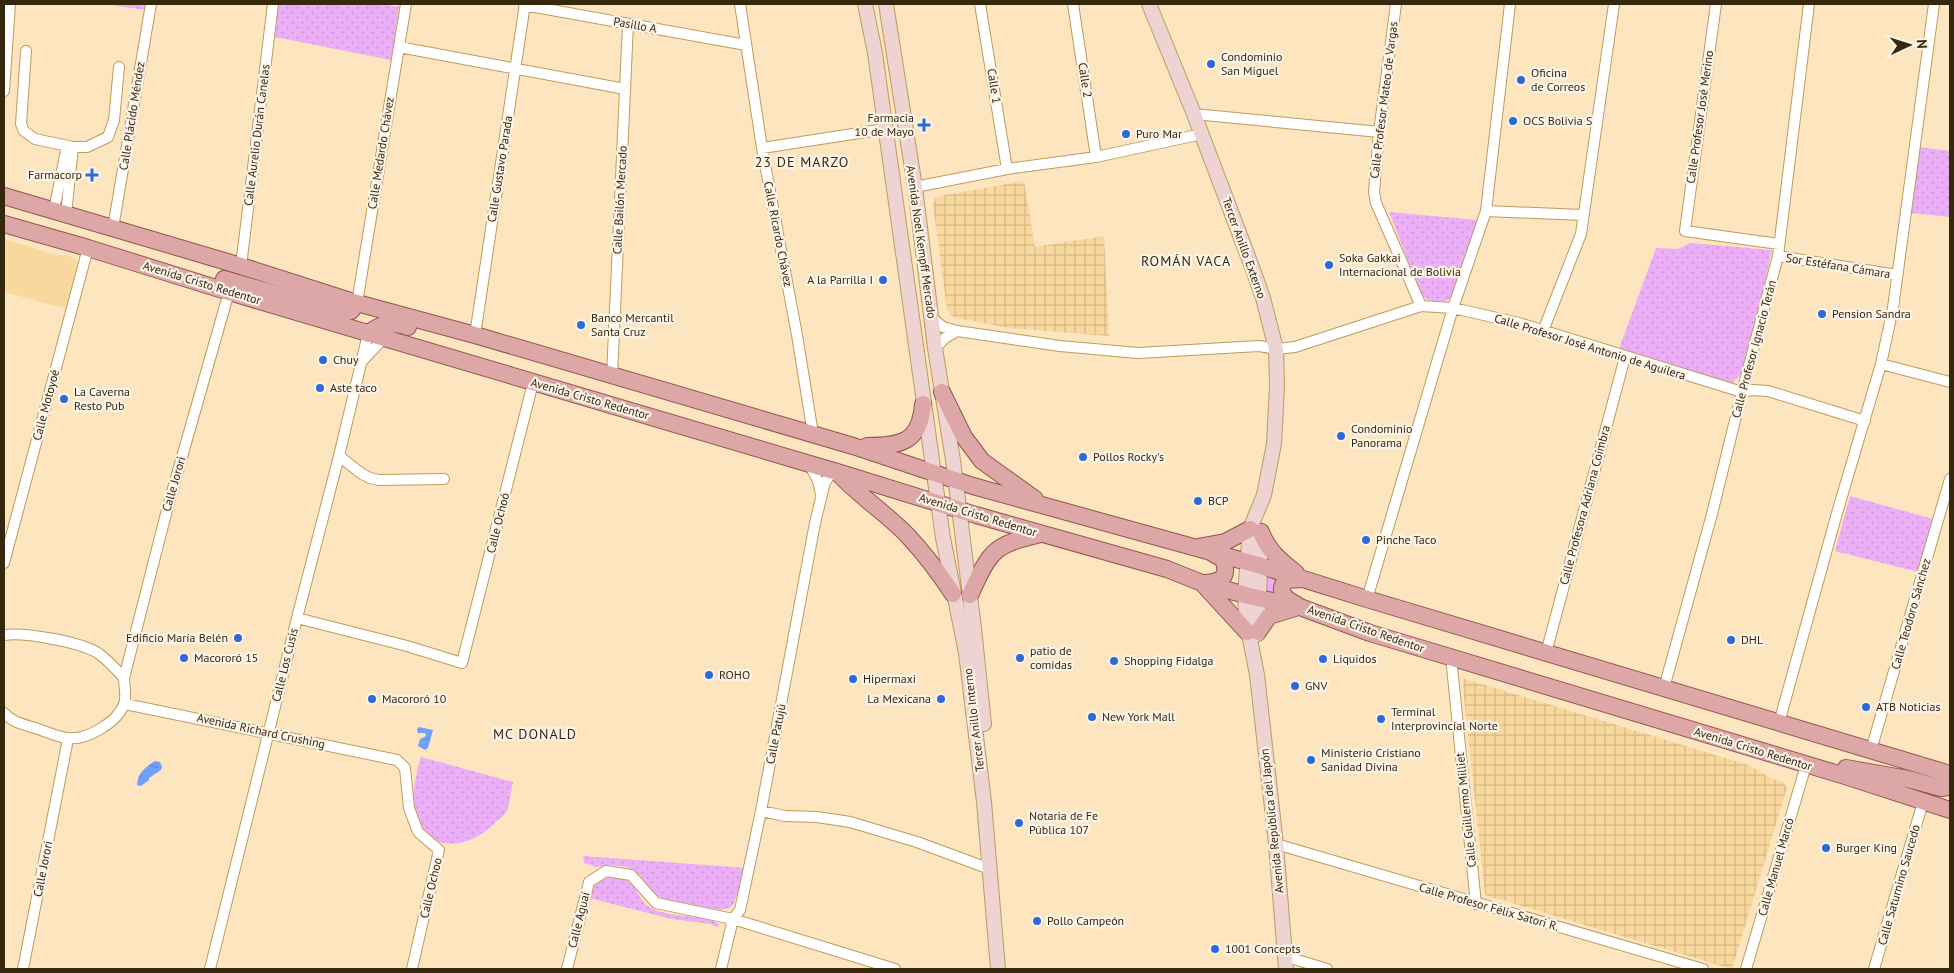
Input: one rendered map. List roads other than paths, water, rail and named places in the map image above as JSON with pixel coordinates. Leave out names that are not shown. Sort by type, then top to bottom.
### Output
[{"type":"main road","name":"Avenida Noel Kempff Mercado","points":[[869,4],[934,474]]},
{"type":"main road","name":"Avenida Noel Kempff Mercado","points":[[886,4],[915,187],[935,348],[955,480]]},
{"type":"main road","name":"Tercer Anillo Externo","points":[[1149,4],[1202,134],[1263,298],[1276,349],[1278,386],[1274,444],[1255,531],[1253,563],[1252,632],[1250,639],[1256,673]]},
{"type":"main road","points":[[4,196],[241,266],[357,303],[475,335],[853,446],[934,474],[1253,563],[1366,599],[1950,774]]},
{"type":"main road","name":"Avenida Cristo Redentor","points":[[4,224],[368,334],[835,471],[958,510],[1167,569],[1204,583],[1252,597],[1300,607],[1370,633],[1950,810]]},
{"type":"main road","points":[[148,267],[188,270],[338,312],[351,311],[357,303]]},
{"type":"main road","points":[[368,334],[376,326],[391,322],[570,372],[612,376]]},
{"type":"main road","points":[[942,392],[964,437],[982,461],[1047,507]]},
{"type":"main road","points":[[853,446],[896,445],[909,439],[918,429],[923,404]]},
{"type":"main road","points":[[835,471],[908,536],[935,567],[953,594]]},
{"type":"main road","name":"Tercer Anillo Interno","points":[[934,474],[953,594],[966,652],[990,869],[998,969]]},
{"type":"main road","name":"Tercer Anillo Interno","points":[[955,480],[970,595],[989,777],[1004,969]]},
{"type":"main road","points":[[1203,550],[1255,531],[1275,556],[1304,579]]},
{"type":"main road","points":[[970,595],[995,551],[1006,545],[1040,534]]},
{"type":"main road","points":[[1203,550],[1223,560],[1225,573],[1219,581],[1204,583]]},
{"type":"main road","points":[[1300,607],[1285,598],[1281,586],[1286,580],[1304,579]]},
{"type":"main road","points":[[1204,583],[1252,632],[1269,616],[1300,607]]},
{"type":"main road","name":"Avenida República del Japón","points":[[1256,673],[1276,844],[1285,963]]},
{"type":"main road","points":[[1814,767],[1850,768],[1908,778],[1941,788],[1948,787],[1950,782],[1948,777],[1927,767]]},
{"type":"street","points":[[4,91],[10,4]]},
{"type":"street","name":"Calle Plácido Méndez","points":[[113,228],[151,4]]},
{"type":"street","name":"Calle Aurelio Durán Canelas","points":[[241,266],[273,4]]},
{"type":"street","name":"Calle Medardo Chávez","points":[[357,303],[406,4]]},
{"type":"street","name":"Pasillo A","points":[[525,4],[746,46]]},
{"type":"street","name":"Calle Gustavo Parada","points":[[475,335],[525,4]]},
{"type":"street","name":"Calle Ricardo Chávez","points":[[740,4],[762,148],[797,336],[812,434]]},
{"type":"street","name":"Calle 1","points":[[980,4],[1007,169]]},
{"type":"street","name":"Calle 2","points":[[1073,4],[1096,157]]},
{"type":"street","name":"Calle Profesor Mateo de Vargas","points":[[1396,4],[1379,132],[1374,192],[1376,203],[1421,306]]},
{"type":"street","points":[[1366,599],[1453,308],[1486,211],[1510,4]]},
{"type":"street","points":[[1543,331],[1581,234],[1614,4]]},
{"type":"street","name":"Calle Profesor José Merino","points":[[1716,4],[1685,231],[1779,244]]},
{"type":"street","name":"Calle Profesor Ignacio Terán","points":[[1664,688],[1712,514],[1778,256],[1809,4]]},
{"type":"street","points":[[1779,723],[1837,513],[1866,421],[1881,364],[1897,275],[1934,4]]},
{"type":"street","name":"Calle Bailón Mercado","points":[[612,376],[628,24]]},
{"type":"street","points":[[399,47],[625,89]]},
{"type":"street","points":[[26,51],[21,124],[24,130],[35,139],[70,146],[87,146],[108,137],[114,120],[119,67]]},
{"type":"street","points":[[1194,114],[1379,132]]},
{"type":"street","points":[[762,148],[885,129]]},
{"type":"street","points":[[915,187],[1007,169],[1096,157],[1202,134]]},
{"type":"street","points":[[60,212],[70,146]]},
{"type":"street","points":[[1486,211],[1583,215]]},
{"type":"street","name":"Calle Motoyoé","points":[[4,563],[88,248]]},
{"type":"street","name":"Sor Estéfana Cámara","points":[[1778,256],[1897,275]]},
{"type":"street","name":"Calle Jorori","points":[[124,704],[124,678],[168,506],[228,292]]},
{"type":"street","name":"Calle Profesor José Antonio de Aguilera","points":[[932,318],[943,327],[958,331],[1060,346],[1138,353],[1260,346],[1276,349],[1295,347],[1421,306],[1453,308],[1543,331],[1742,392],[1752,390],[1768,391],[1866,421]]},
{"type":"street","points":[[935,348],[945,338],[958,331]]},
{"type":"street","name":"Calle Los Cusis","points":[[210,969],[368,334]]},
{"type":"street","name":"Calle Los Cusis","points":[[362,362],[384,338]]},
{"type":"street","name":"Calle Profesora Adriana Coímbra","points":[[1546,653],[1625,357]]},
{"type":"street","points":[[1881,364],[1950,382]]},
{"type":"street","name":"Calle Ochoó","points":[[297,618],[407,646],[462,663],[533,383]]},
{"type":"street","points":[[339,456],[370,478],[379,480],[444,479]]},
{"type":"street","points":[[809,464],[818,481],[822,495]]},
{"type":"street","name":"Calle Patujú","points":[[721,969],[733,919],[740,910],[822,495],[828,476],[835,471]]},
{"type":"street","name":"Calle Teodoro Sánchez","points":[[1871,750],[1950,479]]},
{"type":"street","points":[[4,635],[17,634],[82,646],[99,654],[124,678]]},
{"type":"street","name":"Calle Guillermo Milliet","points":[[1451,657],[1476,904]]},
{"type":"street","points":[[4,713],[8,718],[18,723],[68,739],[79,738],[102,728],[116,717],[124,704]]},
{"type":"street","name":"Avenida Richard Crushing","points":[[124,704],[397,760]]},
{"type":"street","name":"Calle Jorori","points":[[23,969],[68,739]]},
{"type":"street","name":"Calle Ochoo","points":[[397,760],[405,768],[409,808],[418,832],[439,850],[412,969]]},
{"type":"street","name":"Calle Manuel Marcó","points":[[1746,969],[1814,767]]},
{"type":"street","name":"Calle Saturnino Saucedo","points":[[1874,969],[1924,802]]},
{"type":"street","points":[[761,811],[785,816],[817,817],[850,822],[917,842],[990,869]]},
{"type":"street","name":"Calle Profesor Félix Satori R.","points":[[1276,844],[1476,904],[1704,969]]},
{"type":"street","name":"Calle Aguaí","points":[[567,969],[589,882],[606,871],[631,875],[656,903],[733,919],[871,966],[894,969]]},
{"type":"street","points":[[1285,963],[1327,969]]},
{"type":"water","points":[[419,727],[433,730],[428,748],[425,750],[418,746],[420,739],[426,736],[425,733],[418,733],[417,729]]},
{"type":"water","points":[[155,761],[160,762],[161,770],[141,786],[137,785],[140,774]]},
{"type":"place","name":"Condominio San Miguel","points":[[1211,64]]},
{"type":"place","name":"Oficina de Correos","points":[[1521,80]]},
{"type":"place","name":"OCS Bolivia S","points":[[1513,121]]},
{"type":"place","name":"Farmacia 10 de Mayo","points":[[924,125]]},
{"type":"place","name":"Puro Mar","points":[[1126,134]]},
{"type":"place","name":"Farmacorp","points":[[92,175]]},
{"type":"place","name":"Soka Gakkai Internacional de Bolivia","points":[[1329,265]]},
{"type":"place","name":"A la Parrilla I","points":[[883,280]]},
{"type":"place","name":"Pension Sandra","points":[[1822,314]]},
{"type":"place","name":"Banco Mercantil Santa Cruz","points":[[581,325]]},
{"type":"place","name":"Chuy","points":[[323,360]]},
{"type":"place","name":"Aste taco","points":[[320,388]]},
{"type":"place","name":"La Caverna Resto Pub","points":[[64,399]]},
{"type":"place","name":"Condominio Panorama","points":[[1341,436]]},
{"type":"place","name":"Pollos Rocky's","points":[[1083,457]]},
{"type":"place","name":"BCP","points":[[1198,501]]},
{"type":"place","name":"Pinche Taco","points":[[1366,540]]},
{"type":"place","name":"Edificio María Belén","points":[[238,638]]},
{"type":"place","name":"DHL","points":[[1731,640]]},
{"type":"place","name":"Macororó 15","points":[[184,658]]},
{"type":"place","name":"patio de comidas","points":[[1020,658]]},
{"type":"place","name":"Liquidos","points":[[1323,659]]},
{"type":"place","name":"Shopping Fidalga","points":[[1114,661]]},
{"type":"place","name":"ROHO","points":[[709,675]]},
{"type":"place","name":"Hipermaxi","points":[[853,679]]},
{"type":"place","name":"GNV","points":[[1295,686]]},
{"type":"place","name":"Macororó 10","points":[[372,699]]},
{"type":"place","name":"La Mexicana","points":[[941,699]]},
{"type":"place","name":"ATB Noticias","points":[[1866,707]]},
{"type":"place","name":"New York Mall","points":[[1092,717]]},
{"type":"place","name":"Terminal Interprovincial Norte","points":[[1381,719]]},
{"type":"place","name":"Ministerio Cristiano Sanidad Divina","points":[[1311,760]]},
{"type":"place","name":"Notaria de Fe Pública 107","points":[[1019,823]]},
{"type":"place","name":"Burger King","points":[[1826,848]]},
{"type":"place","name":"Pollo Campeón","points":[[1037,921]]},
{"type":"place","name":"1001 Concepts","points":[[1215,949]]},
{"type":"district","name":"23 DE MARZO","points":[[802,162]]},
{"type":"district","name":"ROMÁN VACA","points":[[1186,261]]},
{"type":"district","name":"MC DONALD","points":[[535,734]]}]
